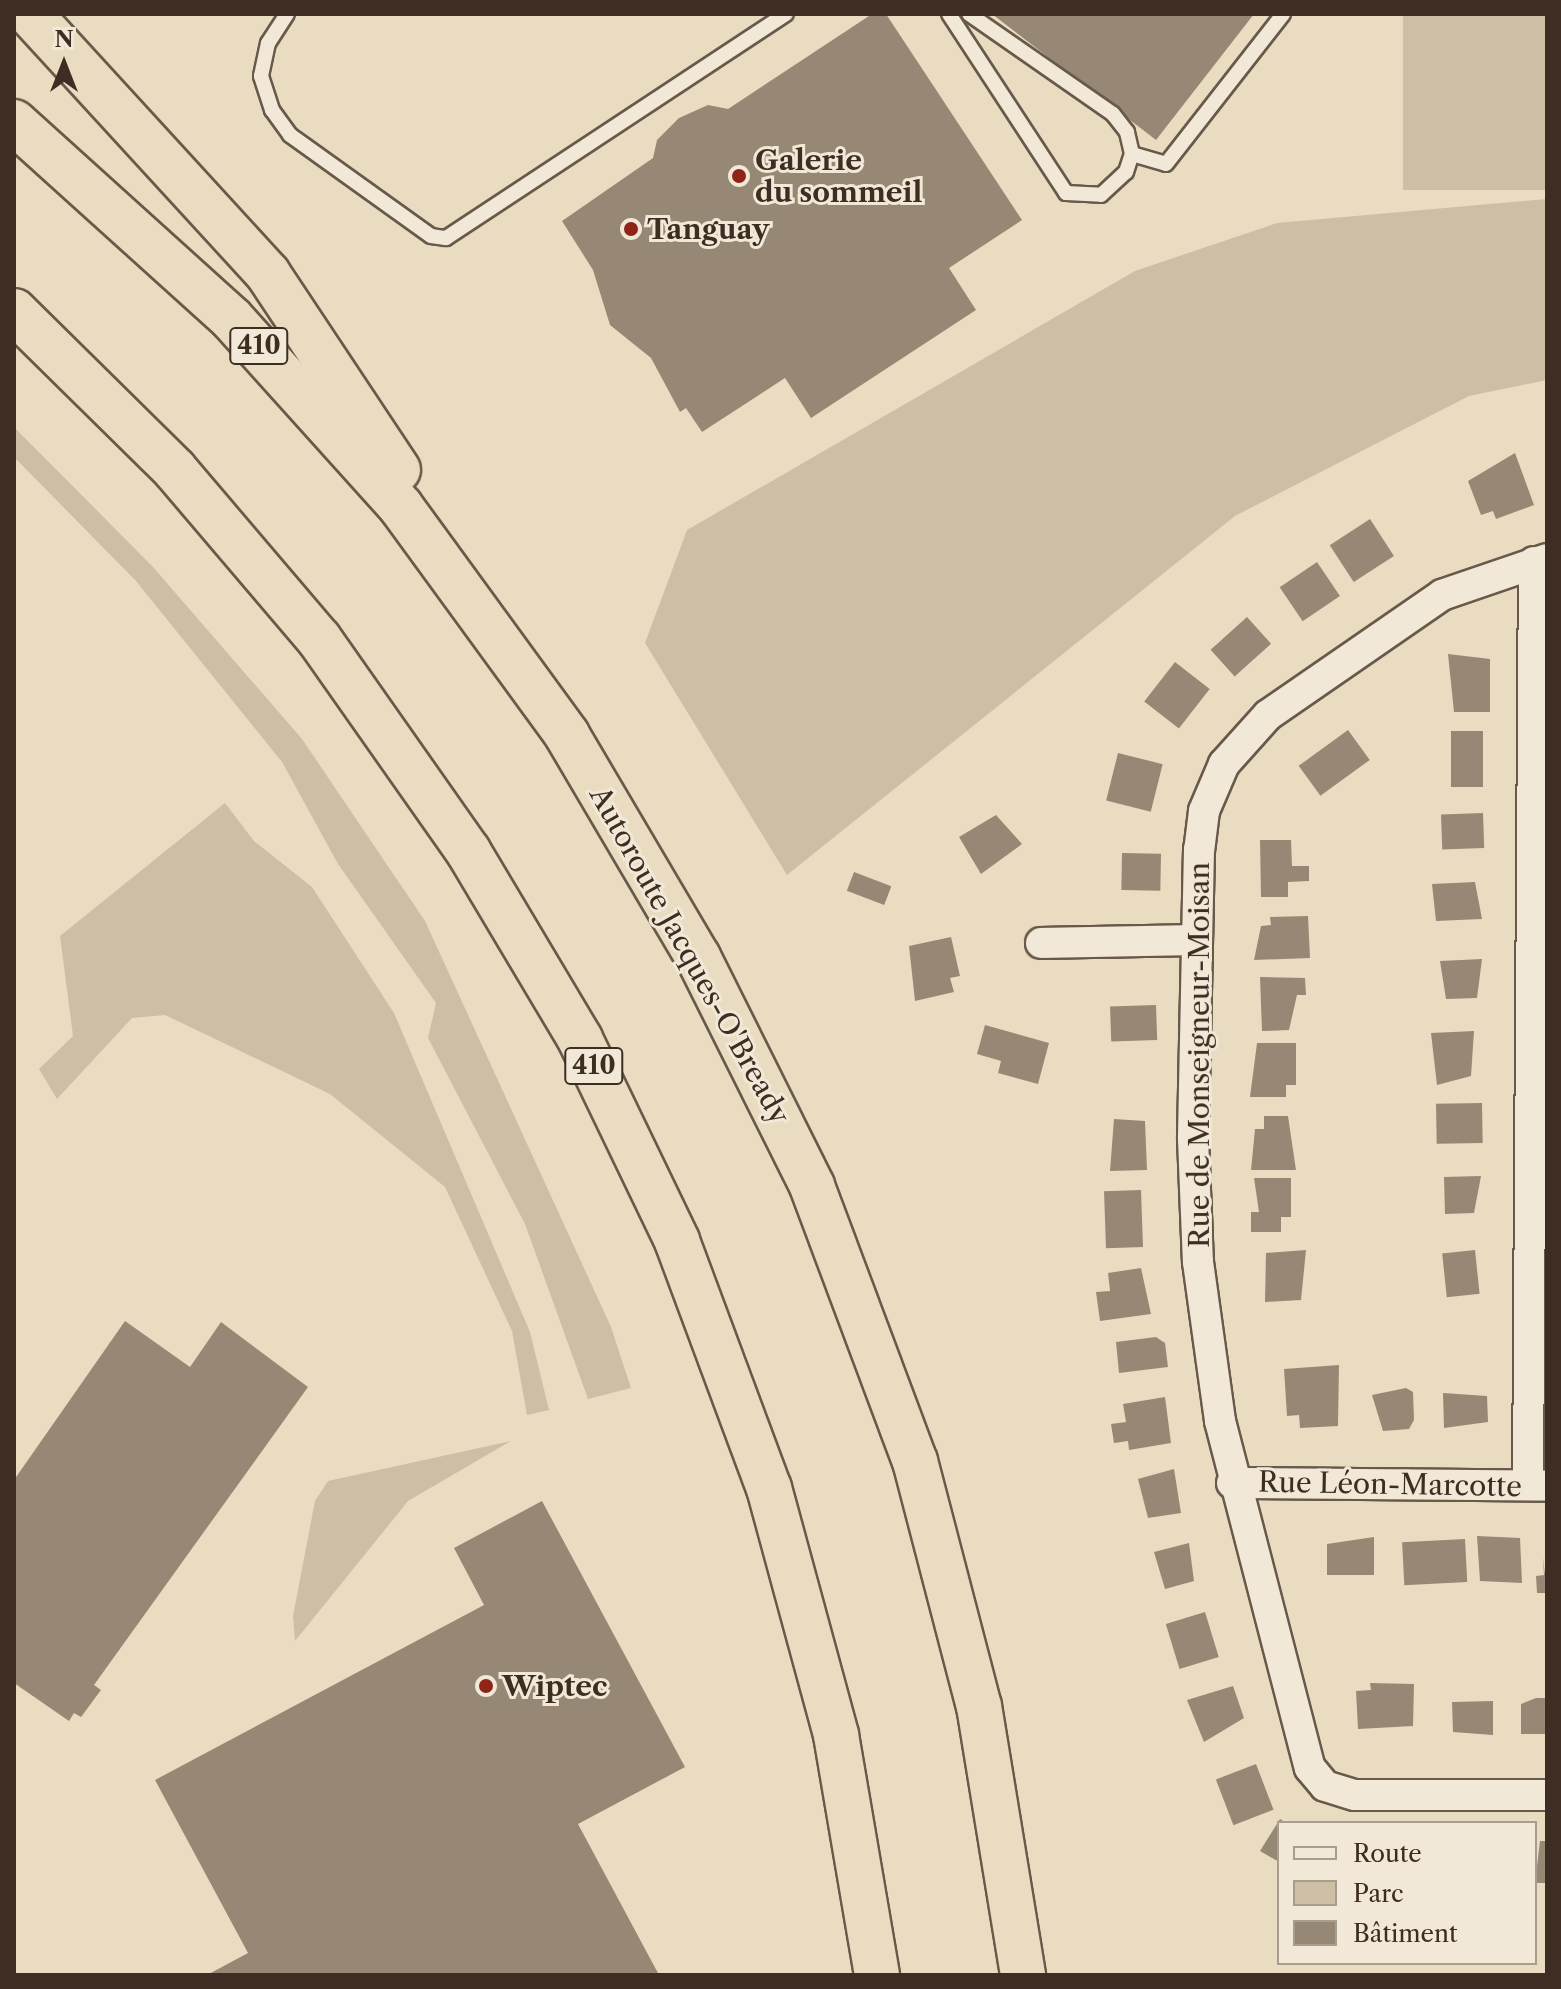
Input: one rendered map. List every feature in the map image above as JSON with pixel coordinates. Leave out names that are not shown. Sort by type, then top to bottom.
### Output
[{"type":"highway","points":[[30,14],[279,288],[370,423],[473,600]]},
{"type":"highway","name":"Autoroute Jacques-O'Bready","points":[[14,122],[265,352],[473,600],[567,735],[664,896],[768,1091],[840,1253],[904,1426],[954,1598],[994,1777],[1023,1975]]},
{"type":"highway","name":"410","points":[[14,311],[184,478],[319,639],[455,830],[580,1039],[677,1241],[769,1488],[836,1735],[877,1975]]},
{"type":"street","name":"Rue de Monseigneur-Moisan","points":[[1540,560],[1442,595],[1240,740],[1204,811],[1195,940],[1198,1262],[1232,1483],[1301,1746],[1325,1786],[1355,1795],[1547,1795]]},
{"type":"street","points":[[1537,1486],[1540,560]]},
{"type":"street","points":[[1041,943],[1195,940]]},
{"type":"street","name":"Rue Léon-Marcotte","points":[[1232,1483],[1537,1486]]},
{"type":"lane","points":[[287,14],[268,43],[261,76],[272,110],[290,135],[431,236],[446,238],[786,14]]},
{"type":"lane","points":[[949,14],[1066,193],[1101,195],[1126,172],[1132,154],[1113,114],[969,14]]},
{"type":"lane","points":[[1132,154],[1166,164],[1283,14]]},
{"type":"green space","points":[[1403,14],[1547,14],[1547,190],[1403,190]]},
{"type":"green space","points":[[1547,199],[1547,380],[1469,396],[1235,516],[787,875],[645,643],[687,530],[1135,271],[1277,223]]},
{"type":"green space","points":[[14,427],[153,567],[302,739],[425,921],[611,1327],[631,1388],[588,1399],[525,1224],[428,1038],[436,1003],[338,864],[282,762],[136,581],[14,457]]},
{"type":"green space","points":[[225,803],[254,841],[312,887],[394,1013],[530,1332],[549,1410],[527,1415],[512,1331],[445,1187],[330,1094],[165,1015],[132,1018],[57,1099],[39,1069],[73,1036],[60,936]]},
{"type":"green space","points":[[511,1441],[408,1501],[295,1641],[293,1616],[315,1501],[328,1481]]},
{"type":"building","points":[[872,14],[886,14],[1022,220],[949,268],[976,310],[811,418],[785,378],[702,432],[686,408],[680,412],[651,358],[610,325],[593,270],[562,221],[653,158],[657,140],[679,118],[708,105],[728,109]]},
{"type":"building","points":[[992,14],[1254,14],[1156,140]]},
{"type":"building","points":[[1515,453],[1534,505],[1496,519],[1493,511],[1481,515],[1468,481]]},
{"type":"building","points":[[1370,519],[1394,556],[1354,582],[1330,545]]},
{"type":"building","points":[[1317,562],[1340,596],[1303,621],[1280,587]]},
{"type":"building","points":[[1247,617],[1271,644],[1235,677],[1211,650]]},
{"type":"building","points":[[1448,654],[1490,659],[1490,712],[1454,712]]},
{"type":"building","points":[[1175,662],[1210,689],[1179,728],[1144,701]]},
{"type":"building","points":[[1348,730],[1370,760],[1320,796],[1299,766]]},
{"type":"building","points":[[1451,731],[1483,731],[1483,787],[1451,787]]},
{"type":"building","points":[[1118,753],[1163,764],[1151,812],[1106,801]]},
{"type":"building","points":[[1483,813],[1484,848],[1442,849],[1441,814]]},
{"type":"building","points":[[996,815],[1022,844],[981,874],[959,837]]},
{"type":"building","points":[[1260,840],[1291,840],[1292,866],[1309,866],[1309,881],[1288,882],[1288,897],[1261,897]]},
{"type":"building","points":[[1122,853],[1161,854],[1160,891],[1121,890]]},
{"type":"building","points":[[854,872],[891,886],[884,905],[847,891]]},
{"type":"building","points":[[1475,882],[1482,919],[1436,921],[1432,884]]},
{"type":"building","points":[[1308,916],[1310,958],[1254,960],[1261,926],[1271,925],[1270,917]]},
{"type":"building","points":[[951,937],[960,976],[950,978],[954,992],[915,1001],[909,946]]},
{"type":"building","points":[[1482,959],[1477,998],[1446,999],[1440,961]]},
{"type":"building","points":[[1260,977],[1305,978],[1306,995],[1297,995],[1289,1030],[1262,1031]]},
{"type":"building","points":[[1156,1005],[1157,1040],[1111,1042],[1110,1007]]},
{"type":"building","points":[[985,1025],[1049,1043],[1038,1084],[998,1073],[1001,1061],[977,1054]]},
{"type":"building","points":[[1474,1031],[1471,1076],[1437,1085],[1431,1033]]},
{"type":"building","points":[[1257,1043],[1296,1043],[1296,1085],[1286,1085],[1286,1097],[1250,1097]]},
{"type":"building","points":[[1482,1103],[1483,1143],[1437,1144],[1436,1104]]},
{"type":"building","points":[[1264,1116],[1288,1116],[1296,1170],[1251,1170],[1255,1129],[1264,1129]]},
{"type":"building","points":[[1114,1119],[1145,1121],[1147,1170],[1110,1171]]},
{"type":"building","points":[[1481,1176],[1474,1213],[1445,1214],[1444,1177]]},
{"type":"building","points":[[1254,1178],[1291,1178],[1291,1217],[1281,1217],[1281,1232],[1251,1232],[1251,1212],[1259,1212]]},
{"type":"building","points":[[1141,1190],[1143,1247],[1106,1248],[1104,1191]]},
{"type":"building","points":[[1306,1250],[1301,1300],[1265,1302],[1266,1253]]},
{"type":"building","points":[[1475,1250],[1480,1294],[1447,1297],[1442,1253]]},
{"type":"building","points":[[1141,1268],[1151,1314],[1100,1321],[1096,1292],[1110,1291],[1108,1273]]},
{"type":"building","points":[[125,1321],[190,1367],[221,1322],[308,1387],[94,1685],[101,1690],[81,1717],[74,1713],[69,1721],[14,1683],[14,1480]]},
{"type":"building","points":[[1156,1337],[1165,1343],[1168,1367],[1119,1373],[1116,1342]]},
{"type":"building","points":[[1339,1365],[1338,1426],[1300,1428],[1299,1415],[1287,1416],[1284,1369]]},
{"type":"building","points":[[1406,1388],[1413,1392],[1414,1420],[1409,1429],[1383,1431],[1372,1395]]},
{"type":"building","points":[[1443,1393],[1487,1396],[1488,1422],[1444,1428]]},
{"type":"building","points":[[1165,1397],[1171,1443],[1129,1450],[1128,1441],[1114,1443],[1111,1424],[1126,1422],[1123,1404]]},
{"type":"building","points":[[1174,1469],[1181,1513],[1148,1518],[1138,1479]]},
{"type":"building","name":"Wiptec","points":[[542,1501],[685,1767],[578,1824],[659,1975],[207,1975],[248,1953],[155,1780],[484,1605],[454,1548]]},
{"type":"building","points":[[1477,1536],[1520,1538],[1522,1583],[1480,1581]]},
{"type":"building","points":[[1374,1537],[1374,1575],[1327,1575],[1327,1544]]},
{"type":"building","points":[[1465,1539],[1467,1582],[1404,1585],[1402,1542]]},
{"type":"building","points":[[1189,1543],[1194,1581],[1165,1589],[1154,1552]]},
{"type":"building","points":[[1543,1557],[1547,1593],[1537,1593],[1536,1576],[1544,1575]]},
{"type":"building","points":[[1205,1612],[1219,1657],[1180,1669],[1166,1624]]},
{"type":"building","points":[[1370,1683],[1414,1684],[1413,1726],[1358,1729],[1356,1691],[1371,1690]]},
{"type":"building","points":[[1233,1686],[1244,1718],[1204,1742],[1187,1700]]},
{"type":"building","points":[[1536,1698],[1547,1698],[1547,1734],[1521,1734],[1521,1704]]},
{"type":"building","points":[[1493,1701],[1493,1735],[1453,1732],[1452,1702]]},
{"type":"building","points":[[1256,1764],[1274,1810],[1233,1825],[1216,1779]]},
{"type":"building","points":[[1277,1824],[1277,1861],[1260,1851]]},
{"type":"building","points":[[1540,1841],[1547,1841],[1547,1883],[1537,1883]]},
{"type":"place","name":"Galerie du sommeil","points":[[739,176]]},
{"type":"place","name":"Tanguay","points":[[631,229]]},
{"type":"place","name":"Wiptec","points":[[486,1686]]}]
